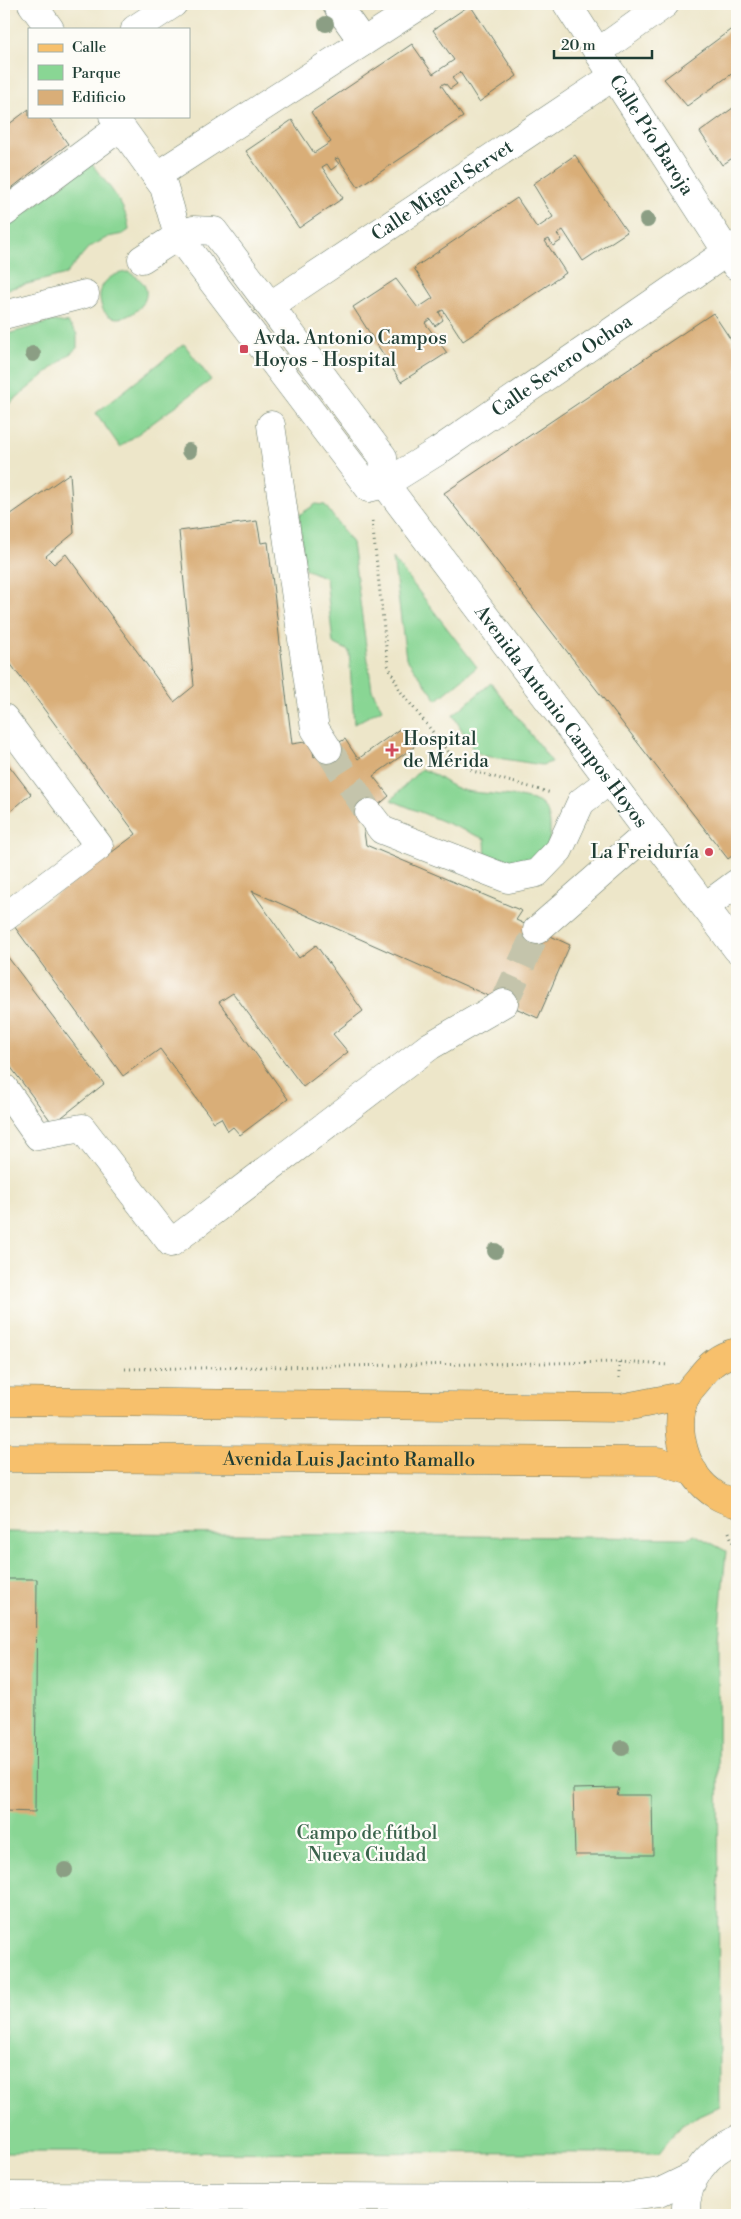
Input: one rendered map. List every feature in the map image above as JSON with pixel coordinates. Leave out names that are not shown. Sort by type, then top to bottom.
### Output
[{"type":"main road","points":[[733,1349],[711,1364],[686,1395],[680,1422],[680,1436],[687,1461],[694,1472],[715,1495],[737,1504]]},
{"type":"main road","points":[[4,1401],[620,1408],[686,1395]]},
{"type":"main road","name":"Avenida Luis Jacinto Ramallo","points":[[4,1458],[658,1461],[694,1472]]},
{"type":"street","points":[[32,4],[49,28]]},
{"type":"street","points":[[137,28],[173,4]]},
{"type":"street","points":[[336,4],[363,42]]},
{"type":"street","points":[[156,176],[422,4]]},
{"type":"street","name":"Calle Pío Baroja","points":[[567,4],[734,255]]},
{"type":"street","points":[[598,52],[665,4]]},
{"type":"street","name":"Calle Miguel Servet","points":[[271,305],[614,76]]},
{"type":"street","points":[[4,213],[117,122]]},
{"type":"street","name":"Avenida Antonio Campos Hoyos","points":[[117,122],[164,187],[178,236],[610,780],[706,906],[734,937]]},
{"type":"street","points":[[142,259],[178,236],[193,230],[214,231],[271,305],[382,457],[377,486]]},
{"type":"street","name":"Calle Severo Ochoa","points":[[377,486],[438,451],[734,255]]},
{"type":"street","points":[[4,316],[84,294]]},
{"type":"street","points":[[271,425],[315,729],[328,749]]},
{"type":"street","points":[[4,718],[99,846],[4,918]]},
{"type":"street","points":[[369,813],[382,830],[508,879],[537,873],[558,850],[581,802],[610,780]]},
{"type":"street","points":[[537,930],[649,832]]},
{"type":"street","points":[[706,906],[737,883]]},
{"type":"street","points":[[4,1088],[38,1136],[82,1128],[171,1243],[430,1046],[504,1003]]},
{"type":"street","points":[[686,2215],[686,2206],[695,2175],[708,2158],[725,2144],[737,2139]]},
{"type":"street","points":[[4,2196],[618,2198],[660,2192],[695,2175]]},
{"type":"path","points":[[377,486],[388,664],[402,692],[451,756],[473,771],[581,802]]},
{"type":"path","points":[[123,1369],[619,1362],[668,1365],[676,1360]]},
{"type":"green space","points":[[91,163],[120,203],[129,230],[123,234],[108,237],[88,248],[66,274],[4,290],[4,229]]},
{"type":"green space","points":[[128,272],[142,281],[146,292],[144,302],[137,310],[127,316],[116,318],[107,314],[101,304],[101,291],[106,281],[110,278]]},
{"type":"green space","points":[[53,321],[68,323],[77,334],[77,348],[4,408],[4,335]]},
{"type":"green space","points":[[184,344],[211,380],[120,447],[96,413]]},
{"type":"green space","points":[[316,504],[325,505],[352,543],[372,690],[382,709],[354,724],[349,651],[333,643],[326,578],[305,569],[299,515]]},
{"type":"green space","points":[[393,558],[477,667],[437,700],[406,658]]},
{"type":"green space","points":[[491,683],[552,762],[542,765],[485,756],[474,751],[453,715]]},
{"type":"green space","points":[[421,769],[460,789],[527,799],[541,804],[547,812],[550,821],[550,836],[543,853],[522,869],[486,861],[485,839],[391,800]]},
{"type":"green space","name":"Campo de fútbol Nueva Ciudad","points":[[5,1532],[689,1538],[694,1534],[726,1551],[718,1638],[719,2107],[682,2124],[659,2153],[5,2152]]},
{"type":"building","points":[[358,4],[374,4],[363,11]]},
{"type":"building","points":[[470,5],[517,76],[479,102],[460,72],[452,78],[457,84],[450,89],[445,83],[441,85],[463,117],[358,187],[338,158],[335,159],[339,164],[331,170],[327,164],[322,167],[343,198],[299,228],[246,151],[292,120],[314,153],[331,142],[311,112],[412,44],[433,74],[454,60],[433,30]]},
{"type":"building","points":[[737,25],[737,70],[687,106],[664,79]]},
{"type":"building","points":[[737,105],[737,155],[722,165],[700,132]]},
{"type":"building","points":[[28,110],[28,118],[49,118],[68,144],[4,194],[4,128]]},
{"type":"building","points":[[575,155],[627,232],[583,261],[563,230],[557,234],[562,240],[553,246],[549,239],[545,241],[566,273],[463,341],[443,310],[439,312],[443,320],[435,326],[430,319],[425,323],[447,353],[401,382],[353,307],[396,279],[418,308],[433,298],[414,268],[517,198],[537,228],[553,217],[533,184]]},
{"type":"building","points":[[713,313],[737,349],[737,852],[728,859],[444,493]]},
{"type":"building","points":[[70,473],[74,533],[46,556],[54,564],[66,554],[174,702],[194,686],[179,531],[257,521],[261,543],[268,542],[292,744],[311,741],[314,757],[345,739],[358,759],[401,728],[414,747],[373,776],[389,796],[362,819],[366,845],[522,911],[516,920],[570,945],[538,1018],[252,891],[299,958],[316,945],[363,1011],[333,1034],[348,1052],[303,1087],[233,993],[219,1002],[288,1099],[240,1135],[233,1127],[228,1131],[221,1118],[214,1122],[160,1049],[123,1076],[14,926],[136,834],[4,655],[4,519]]},
{"type":"building","points":[[4,759],[31,794],[4,817]]},
{"type":"building","points":[[4,952],[104,1084],[53,1124],[4,1058]]},
{"type":"building","points":[[5,1579],[37,1579],[35,1812],[5,1811]]},
{"type":"building","points":[[619,1788],[617,1795],[652,1795],[653,1855],[575,1855],[573,1789]]},
{"type":"tunnel","points":[[328,749],[369,813]]},
{"type":"tunnel","points":[[504,1003],[537,930]]},
{"type":"place","name":"Avda. Antonio Campos Hoyos - Hospital","points":[[244,349]]},
{"type":"place","name":"Hospital de Mérida","points":[[392,750]]},
{"type":"place","name":"La Freiduría","points":[[709,852]]}]
